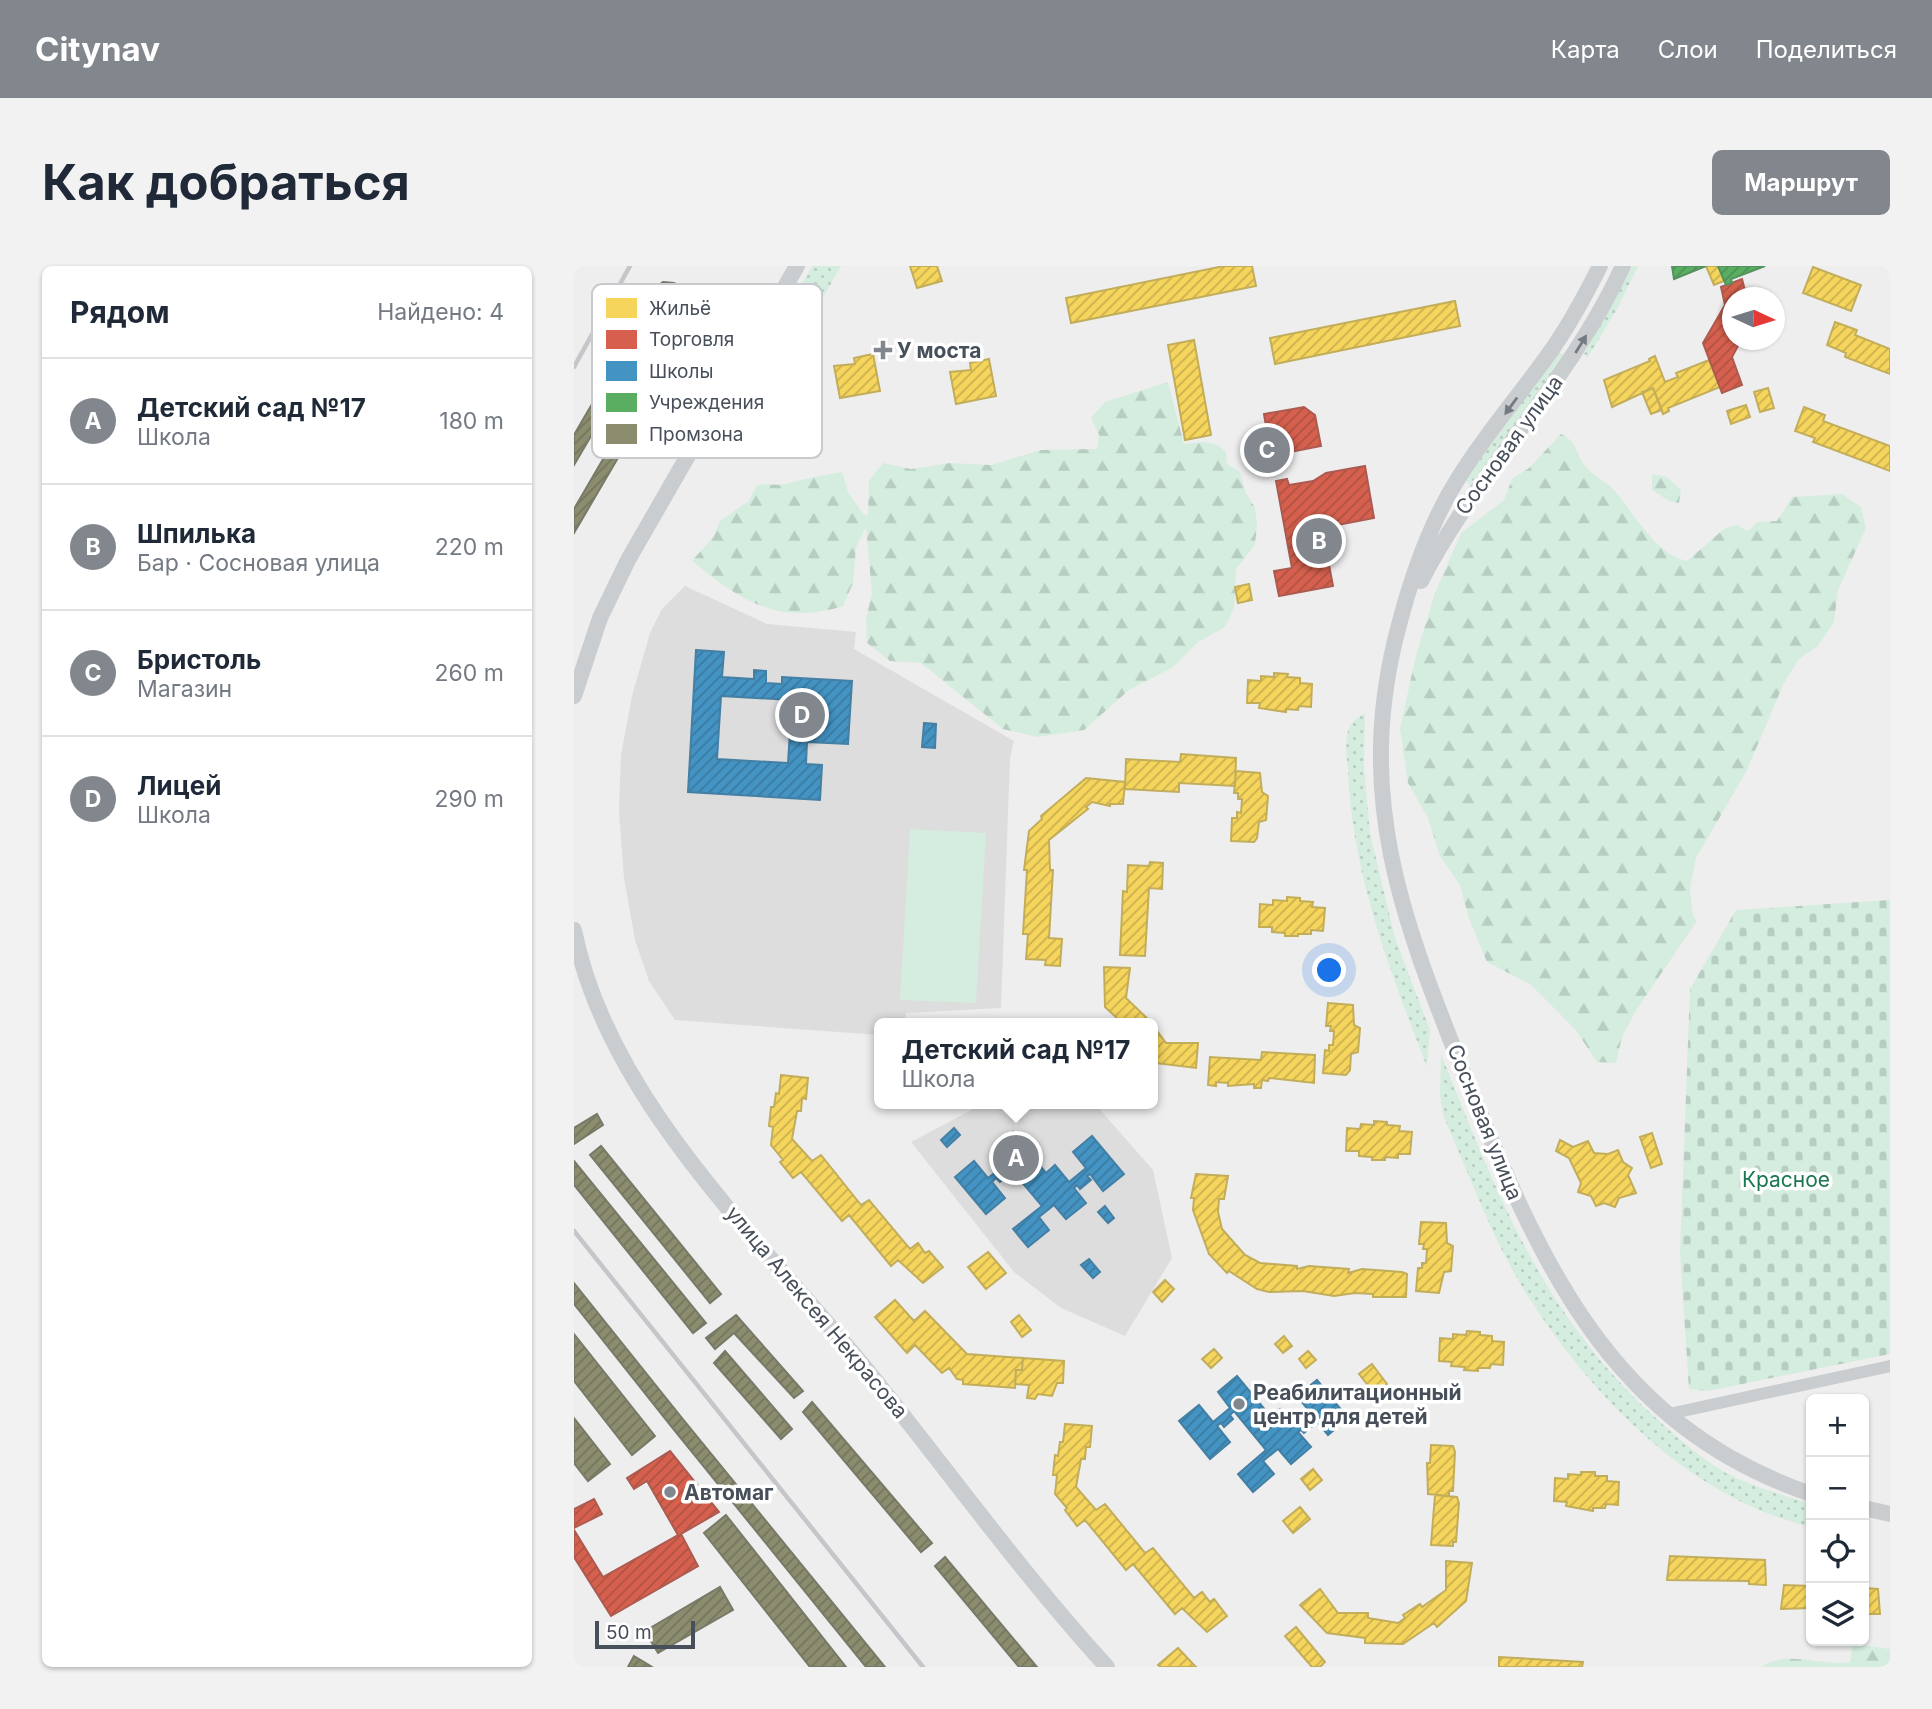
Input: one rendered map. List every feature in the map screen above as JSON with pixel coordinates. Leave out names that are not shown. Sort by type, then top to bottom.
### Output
[{"type":"street","points":[[787,284],[797,266]]},
{"type":"street","name":"Сосновая улица","points":[[1600,266],[1556,345],[1458,477],[1425,547],[1398,627],[1381,723],[1380,774],[1386,839],[1406,922],[1500,1164],[1551,1272],[1600,1342],[1669,1414],[1699,1440],[1756,1474],[1806,1492]]},
{"type":"street","name":"Сосновая улица","points":[[1398,627],[1458,514],[1573,356],[1623,266]]},
{"type":"street","points":[[574,696],[600,618],[628,560],[687,458]]},
{"type":"street","name":"улица Алексея Некрасова","points":[[574,930],[586,976],[601,1014],[632,1074],[659,1116],[716,1190],[861,1363],[1039,1587],[1107,1667]]},
{"type":"street","points":[[1669,1414],[1890,1366]]},
{"type":"street","points":[[1869,1509],[1890,1514]]},
{"type":"shaded area","points":[[685,586],[767,624],[856,632],[854,649],[1014,741],[1010,758],[1001,1008],[906,1013],[906,1018],[874,1018],[874,1035],[675,1020],[649,981],[635,940],[624,878],[619,812],[621,755],[632,696],[650,633],[662,609]]},
{"type":"shaded area","points":[[974,1109],[1099,1109],[1153,1170],[1172,1258],[1125,1336],[1061,1308],[1014,1272],[911,1142]]},
{"type":"green space","points":[[812,266],[841,266],[822,299],[822,284],[802,284]]},
{"type":"green space","points":[[1632,266],[1638,266],[1616,311],[1588,357],[1584,354]]},
{"type":"green space","points":[[1559,352],[1565,356],[1470,485],[1465,480]]},
{"type":"green space","points":[[1168,382],[1184,444],[1206,442],[1217,445],[1226,452],[1227,464],[1240,472],[1246,493],[1255,508],[1255,545],[1236,569],[1234,608],[1225,627],[1198,642],[1173,667],[1129,690],[1084,730],[1037,737],[1003,729],[921,663],[890,661],[867,643],[866,619],[872,593],[866,527],[856,547],[853,583],[843,606],[820,611],[799,613],[762,606],[727,588],[692,561],[714,536],[720,521],[749,501],[757,485],[782,485],[842,472],[848,492],[864,515],[868,515],[869,481],[883,463],[911,469],[950,463],[991,465],[1041,450],[1097,449],[1099,435],[1091,418],[1105,402]]},
{"type":"green space","points":[[1561,434],[1573,444],[1589,470],[1619,496],[1654,541],[1675,557],[1687,561],[1724,529],[1737,525],[1748,531],[1757,522],[1777,521],[1792,497],[1842,494],[1861,507],[1866,528],[1838,590],[1834,622],[1817,647],[1799,659],[1784,683],[1746,772],[1696,858],[1690,889],[1693,916],[1697,921],[1637,1009],[1622,1037],[1616,1063],[1597,1062],[1575,1029],[1530,984],[1487,962],[1469,919],[1460,885],[1440,856],[1428,818],[1408,783],[1400,729],[1416,655],[1435,593],[1461,533],[1504,500],[1512,479],[1529,468]]},
{"type":"green space","points":[[1652,474],[1667,477],[1681,490],[1679,503],[1669,501],[1652,490]]},
{"type":"green space","points":[[1365,713],[1364,767],[1370,833],[1395,938],[1430,1030],[1427,1067],[1375,922],[1357,847],[1346,743],[1351,726]]},
{"type":"green space","points":[[910,829],[986,833],[976,1003],[900,1000]]},
{"type":"green space","name":"Красное","points":[[1890,900],[1890,1354],[1708,1391],[1689,1389],[1680,1253],[1690,989],[1736,910]]},
{"type":"green space","points":[[1441,1054],[1481,1153],[1524,1244],[1548,1288],[1609,1370],[1647,1410],[1705,1460],[1747,1482],[1806,1502],[1806,1525],[1768,1513],[1727,1494],[1688,1470],[1651,1441],[1586,1375],[1518,1280],[1484,1211],[1444,1118],[1440,1097]]},
{"type":"green space","points":[[1853,1646],[1890,1649],[1890,1667],[1762,1667],[1782,1659],[1850,1662]]},
{"type":"building: Жильё","points":[[910,266],[937,266],[942,281],[917,288]]},
{"type":"building: Жильё","points":[[1224,266],[1252,266],[1256,286],[1071,323],[1066,298]]},
{"type":"building: Жильё","points":[[1706,266],[1718,266],[1724,281],[1714,285]]},
{"type":"building: Жильё","points":[[1813,267],[1861,285],[1851,311],[1803,293]]},
{"type":"building: Жильё","points":[[1455,301],[1460,326],[1275,364],[1270,338]]},
{"type":"building: Жильё","points":[[1835,322],[1857,330],[1855,335],[1890,349],[1890,374],[1845,357],[1846,353],[1827,345]]},
{"type":"building: Жильё","points":[[1194,340],[1211,435],[1185,440],[1168,345]]},
{"type":"building: Жильё","points":[[873,354],[880,391],[840,398],[834,366],[855,364],[854,358]]},
{"type":"building: Жильё","points":[[1655,356],[1665,382],[1678,377],[1676,373],[1709,360],[1720,387],[1668,408],[1669,411],[1663,414],[1653,388],[1612,407],[1604,380],[1650,361],[1649,359]]},
{"type":"building: Жильё","points":[[989,359],[996,396],[956,404],[950,372],[971,370],[970,363]]},
{"type":"building: Жильё","points":[[1653,388],[1662,410],[1651,414],[1642,392]]},
{"type":"building: Жильё","points":[[1768,388],[1774,408],[1760,412],[1754,392]]},
{"type":"building: Жильё","points":[[1746,405],[1750,417],[1731,424],[1727,411]]},
{"type":"building: Жильё","points":[[1804,407],[1825,415],[1823,421],[1890,446],[1890,471],[1813,442],[1815,438],[1795,431]]},
{"type":"building: Жильё","points":[[1249,584],[1252,600],[1238,603],[1235,587]]},
{"type":"building: Жильё","points":[[1274,673],[1288,674],[1287,677],[1300,678],[1300,683],[1312,684],[1311,707],[1299,706],[1298,710],[1286,709],[1286,712],[1259,708],[1260,703],[1247,703],[1248,680],[1261,681],[1261,676],[1274,677]]},
{"type":"building: Жильё","points":[[1181,754],[1236,758],[1235,786],[1179,783],[1179,792],[1125,789],[1126,759],[1180,762]]},
{"type":"building: Жильё","points":[[1236,771],[1260,773],[1262,792],[1268,796],[1266,820],[1259,822],[1254,842],[1231,841],[1232,818],[1237,818],[1237,812],[1241,813],[1242,799],[1238,799],[1238,793],[1234,793]]},
{"type":"building: Жильё","points":[[1086,778],[1125,782],[1123,804],[1110,806],[1092,802],[1086,807],[1088,809],[1049,840],[1050,870],[1053,870],[1049,938],[1062,939],[1060,966],[1045,965],[1046,960],[1026,959],[1028,934],[1023,934],[1027,870],[1024,870],[1029,831],[1042,819],[1041,816]]},
{"type":"building: Жильё","points":[[1150,862],[1163,863],[1162,889],[1149,888],[1145,956],[1120,955],[1123,891],[1127,892],[1128,865],[1149,866]]},
{"type":"building: Жильё","points":[[1287,897],[1313,902],[1312,907],[1325,908],[1323,931],[1311,930],[1311,934],[1285,936],[1285,933],[1272,932],[1272,927],[1259,927],[1260,904],[1273,905],[1273,900],[1287,901]]},
{"type":"building: Жильё","points":[[1104,967],[1130,968],[1126,998],[1147,1018],[1117,1018],[1105,1007]]},
{"type":"building: Жильё","points":[[1328,1003],[1353,1005],[1354,1025],[1360,1028],[1358,1052],[1351,1054],[1350,1070],[1346,1075],[1323,1073],[1325,1050],[1329,1051],[1329,1045],[1333,1045],[1334,1031],[1330,1031],[1331,1026],[1326,1026]]},
{"type":"building: Жильё","points":[[1158,1032],[1166,1043],[1198,1043],[1196,1068],[1158,1063]]},
{"type":"building: Жильё","points":[[1262,1052],[1315,1055],[1314,1083],[1269,1078],[1268,1081],[1262,1080],[1261,1088],[1254,1088],[1254,1084],[1228,1086],[1228,1083],[1216,1082],[1216,1086],[1208,1085],[1210,1057],[1261,1060]]},
{"type":"building: Жильё","points":[[781,1075],[808,1078],[806,1099],[802,1098],[801,1111],[797,1111],[792,1139],[812,1161],[821,1155],[861,1205],[869,1200],[910,1249],[918,1243],[925,1253],[929,1251],[943,1267],[923,1283],[898,1260],[891,1266],[849,1215],[842,1221],[801,1172],[793,1178],[780,1162],[783,1160],[771,1145],[773,1127],[769,1126],[771,1107],[774,1107],[776,1093],[779,1094]]},
{"type":"building: Жильё","points":[[1374,1121],[1400,1126],[1399,1131],[1412,1132],[1410,1154],[1372,1160],[1372,1157],[1359,1156],[1359,1151],[1346,1151],[1347,1128],[1360,1129],[1361,1124],[1374,1125]]},
{"type":"building: Жильё","points":[[1652,1133],[1662,1164],[1651,1168],[1640,1137]]},
{"type":"building: Жильё","points":[[1560,1140],[1573,1147],[1588,1141],[1594,1153],[1608,1154],[1618,1150],[1623,1162],[1632,1168],[1628,1175],[1636,1193],[1619,1198],[1615,1207],[1604,1203],[1596,1206],[1591,1196],[1578,1192],[1581,1183],[1569,1158],[1556,1151]]},
{"type":"building: Жильё","points":[[1196,1174],[1228,1176],[1224,1199],[1219,1199],[1218,1212],[1222,1229],[1245,1255],[1260,1263],[1297,1266],[1297,1269],[1309,1266],[1349,1269],[1348,1273],[1362,1269],[1402,1272],[1407,1274],[1406,1297],[1373,1297],[1373,1294],[1355,1293],[1334,1296],[1303,1291],[1269,1292],[1257,1289],[1229,1271],[1227,1273],[1209,1254],[1193,1210],[1194,1198],[1191,1198]]},
{"type":"building: Жильё","points":[[1421,1222],[1446,1223],[1447,1243],[1453,1246],[1451,1271],[1444,1272],[1439,1293],[1416,1291],[1418,1268],[1422,1268],[1422,1263],[1426,1263],[1427,1249],[1423,1249],[1424,1244],[1419,1244]]},
{"type":"building: Жильё","points":[[988,1252],[1006,1273],[986,1289],[968,1267]]},
{"type":"building: Жильё","points":[[1165,1280],[1174,1289],[1162,1302],[1153,1292]]},
{"type":"building: Жильё","points":[[895,1300],[914,1321],[925,1311],[967,1354],[1023,1358],[1022,1370],[1016,1370],[1015,1388],[963,1384],[963,1380],[957,1379],[949,1368],[942,1373],[915,1345],[907,1353],[875,1317]]},
{"type":"building: Жильё","points":[[1019,1315],[1031,1330],[1022,1337],[1011,1322]]},
{"type":"building: Жильё","points":[[1467,1331],[1480,1332],[1480,1335],[1492,1336],[1492,1341],[1504,1342],[1503,1365],[1491,1364],[1490,1368],[1478,1368],[1478,1371],[1464,1370],[1465,1367],[1451,1366],[1452,1362],[1439,1361],[1440,1338],[1453,1339],[1453,1334],[1466,1335]]},
{"type":"building: Жильё","points":[[1284,1336],[1292,1346],[1283,1353],[1275,1344]]},
{"type":"building: Жильё","points":[[1214,1349],[1222,1358],[1211,1368],[1202,1359]]},
{"type":"building: Жильё","points":[[1308,1351],[1316,1360],[1306,1368],[1299,1359]]},
{"type":"building: Жильё","points":[[1023,1358],[1064,1361],[1063,1383],[1057,1383],[1052,1396],[1038,1394],[1035,1399],[1027,1398],[1029,1385],[1015,1384],[1016,1370],[1022,1370]]},
{"type":"building: Жильё","points":[[1372,1364],[1387,1384],[1375,1394],[1359,1374]]},
{"type":"building: Жильё","points":[[1065,1424],[1092,1426],[1090,1447],[1086,1447],[1085,1459],[1081,1459],[1076,1487],[1096,1510],[1105,1504],[1145,1553],[1153,1548],[1194,1598],[1202,1592],[1210,1602],[1214,1599],[1227,1616],[1207,1632],[1182,1608],[1175,1614],[1133,1564],[1126,1570],[1085,1520],[1077,1526],[1065,1510],[1067,1508],[1055,1494],[1057,1475],[1053,1475],[1055,1455],[1058,1456],[1060,1442],[1063,1442]]},
{"type":"building: Жильё","points":[[1431,1445],[1453,1446],[1453,1491],[1449,1491],[1449,1496],[1428,1494],[1427,1463],[1430,1463]]},
{"type":"building: Жильё","points":[[1313,1469],[1322,1480],[1310,1490],[1301,1479]]},
{"type":"building: Жильё","points":[[1581,1472],[1595,1472],[1595,1476],[1607,1476],[1607,1481],[1619,1482],[1618,1505],[1606,1504],[1605,1508],[1593,1508],[1593,1511],[1566,1506],[1567,1502],[1554,1501],[1555,1478],[1568,1479],[1568,1474],[1581,1475]]},
{"type":"building: Жильё","points":[[1435,1495],[1457,1497],[1459,1503],[1456,1542],[1453,1542],[1453,1546],[1431,1545]]},
{"type":"building: Жильё","points":[[1300,1507],[1310,1519],[1293,1533],[1283,1521]]},
{"type":"building: Жильё","points":[[1670,1556],[1765,1560],[1766,1585],[1749,1584],[1749,1581],[1667,1580]]},
{"type":"building: Жильё","points":[[1446,1561],[1472,1563],[1466,1601],[1437,1627],[1434,1623],[1403,1644],[1365,1643],[1365,1638],[1327,1633],[1300,1605],[1320,1589],[1338,1613],[1368,1613],[1368,1618],[1398,1623],[1405,1618],[1403,1615],[1420,1604],[1422,1607],[1446,1590]]},
{"type":"building: Жильё","points":[[1784,1585],[1806,1586],[1806,1608],[1781,1609]]},
{"type":"building: Жильё","points":[[1869,1588],[1878,1589],[1880,1614],[1869,1614]]},
{"type":"building: Жильё","points":[[1296,1627],[1325,1662],[1320,1667],[1312,1667],[1285,1636]]},
{"type":"building: Жильё","points":[[1178,1648],[1196,1667],[1158,1665]]},
{"type":"building: Жильё","points":[[1499,1657],[1583,1662],[1582,1667],[1499,1667]]},
{"type":"building: Торговля","points":[[1742,279],[1744,287],[1722,287],[1722,292],[1721,287]]},
{"type":"building: Торговля","points":[[1722,310],[1722,350],[1736,350],[1732,357],[1742,385],[1722,393],[1703,343]]},
{"type":"building: Торговля","points":[[1304,407],[1315,415],[1321,446],[1254,459],[1250,436],[1267,432],[1264,414]]},
{"type":"building: Торговля","points":[[1365,466],[1374,518],[1322,528],[1333,586],[1279,596],[1274,571],[1292,568],[1276,481],[1287,479],[1289,485],[1313,481],[1326,473]]},
{"type":"building: Торговля","points":[[670,1451],[719,1512],[681,1534],[698,1566],[611,1616],[574,1557],[574,1530],[603,1577],[678,1535],[647,1481],[634,1489],[627,1478]]},
{"type":"building: Торговля","points":[[594,1499],[602,1514],[574,1528],[574,1509]]},
{"type":"building: Школы","points":[[696,650],[724,652],[722,677],[754,679],[754,670],[766,671],[766,683],[782,684],[782,677],[852,681],[848,744],[807,742],[806,764],[822,765],[820,800],[688,792]],"holes":[[[721,696],[792,700],[788,763],[717,759]]]},
{"type":"building: Школы","points":[[924,723],[936,724],[935,748],[922,747]]},
{"type":"building: Школы","points":[[954,1128],[960,1135],[947,1147],[941,1140]]},
{"type":"building: Школы","points":[[1013,1132],[1046,1173],[1055,1165],[1069,1182],[1086,1168],[1073,1152],[1092,1136],[1124,1174],[1103,1191],[1090,1174],[1087,1176],[1091,1180],[1080,1189],[1077,1185],[1074,1188],[1086,1203],[1066,1219],[1054,1205],[1039,1217],[1049,1230],[1028,1247],[1013,1229],[1042,1206],[1009,1167],[1005,1171],[1008,1175],[1000,1182],[996,1178],[992,1182],[1005,1198],[986,1214],[955,1177],[974,1161],[988,1178],[1006,1164],[993,1148]]},
{"type":"building: Школы","points":[[1105,1206],[1114,1218],[1108,1223],[1098,1212]]},
{"type":"building: Школы","points":[[1089,1259],[1100,1272],[1093,1278],[1081,1265]]},
{"type":"building: Школы","points":[[1237,1376],[1271,1417],[1280,1409],[1294,1426],[1310,1412],[1297,1396],[1317,1380],[1348,1418],[1328,1435],[1314,1418],[1312,1420],[1315,1424],[1304,1433],[1301,1430],[1298,1432],[1311,1447],[1291,1464],[1278,1449],[1263,1461],[1274,1474],[1253,1492],[1238,1474],[1266,1450],[1234,1411],[1230,1415],[1233,1419],[1224,1427],[1221,1423],[1217,1426],[1230,1442],[1210,1459],[1179,1421],[1199,1405],[1213,1422],[1230,1408],[1218,1392]]},
{"type":"building: Учреждения","points":[[1672,266],[1706,266],[1674,279]]},
{"type":"building: Учреждения","points":[[1718,266],[1765,266],[1731,279],[1732,283],[1726,285]]},
{"type":"building: Промзона","points":[[592,404],[592,434],[574,465],[574,435]]},
{"type":"building: Промзона","points":[[604,458],[618,458],[574,533],[574,509]]},
{"type":"building: Промзона","points":[[597,1114],[603,1125],[574,1144],[574,1128]]},
{"type":"building: Промзона","points":[[601,1146],[721,1294],[710,1303],[590,1155]]},
{"type":"building: Промзона","points":[[574,1161],[706,1323],[693,1333],[574,1185]]},
{"type":"building: Промзона","points":[[574,1283],[885,1667],[866,1667],[574,1304]]},
{"type":"building: Промзона","points":[[736,1315],[803,1391],[794,1398],[734,1333],[715,1349],[706,1338]]},
{"type":"building: Промзона","points":[[574,1334],[655,1436],[632,1455],[574,1381]]},
{"type":"building: Промзона","points":[[725,1351],[792,1429],[781,1439],[714,1363]]},
{"type":"building: Промзона","points":[[812,1402],[932,1543],[921,1552],[803,1412]]},
{"type":"building: Промзона","points":[[574,1418],[610,1464],[588,1481],[574,1463]]},
{"type":"building: Промзона","points":[[726,1515],[846,1667],[810,1667],[704,1533]]},
{"type":"building: Промзона","points":[[945,1557],[1037,1667],[1019,1667],[935,1566]]},
{"type":"building: Промзона","points":[[720,1587],[733,1610],[658,1653],[645,1631]]},
{"type":"building: Промзона","points":[[634,1656],[649,1665],[652,1667],[628,1667]]},
{"type":"railway","points":[[620,284],[630,266]]},
{"type":"railway","points":[[574,367],[592,335]]},
{"type":"railway","points":[[574,1231],[923,1667]]},
{"type":"place","name":"У моста","points":[[883,350]]},
{"type":"place","name":"Бристоль","points":[[1267,450]]},
{"type":"place","name":"Шпилька","points":[[1319,541]]},
{"type":"place","name":"Лицей","points":[[802,715]]},
{"type":"place","name":"Детский сад №17","points":[[1016,1158]]},
{"type":"place","name":"Реабилитационный центр для детей","points":[[1239,1404]]},
{"type":"place","name":"Автомаг","points":[[670,1492]]}]
